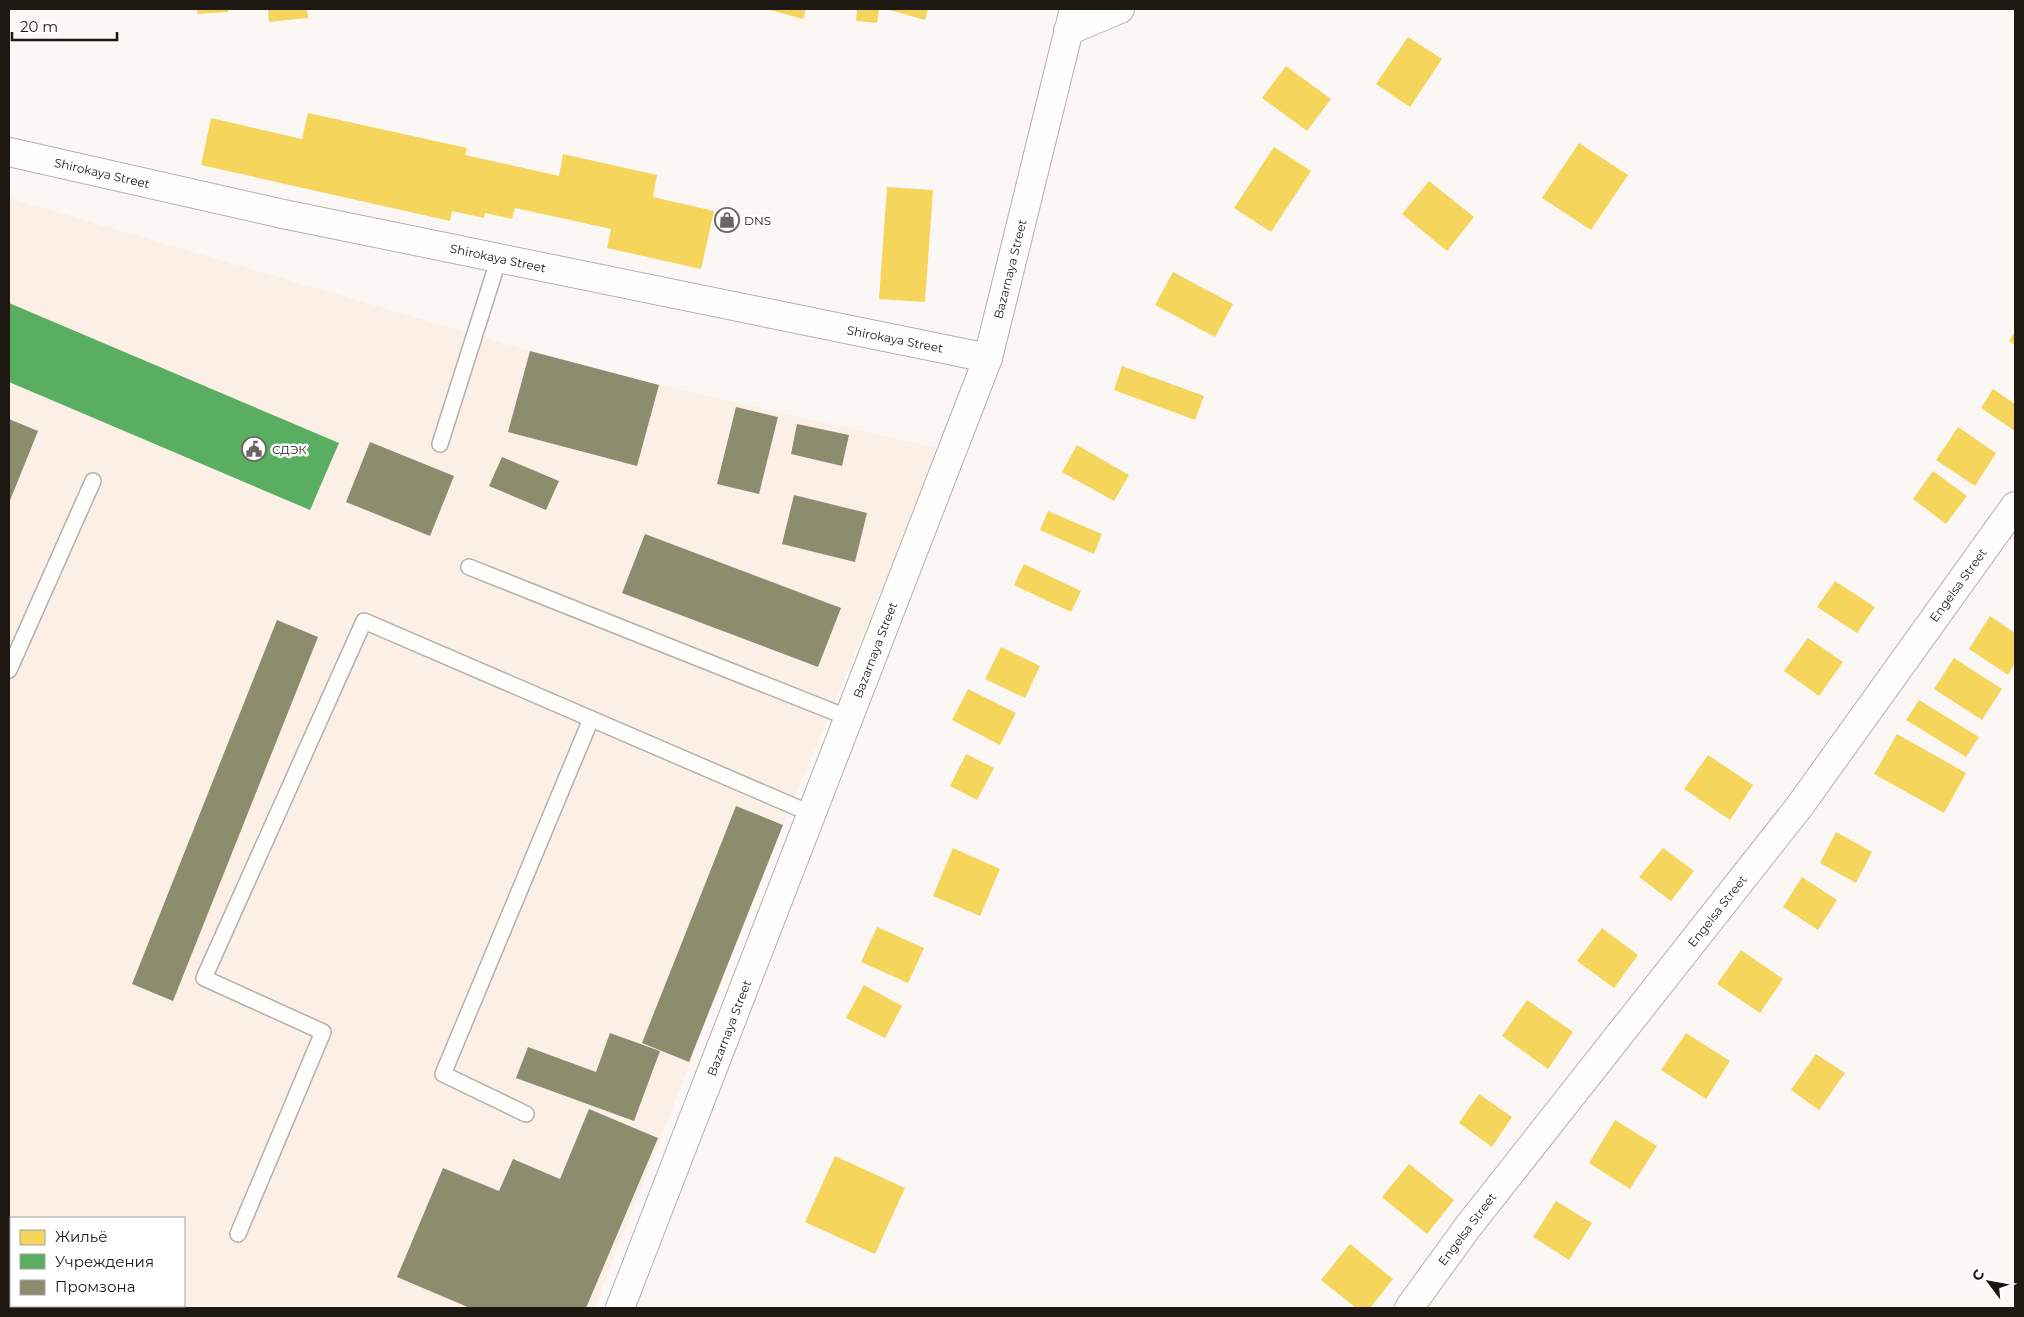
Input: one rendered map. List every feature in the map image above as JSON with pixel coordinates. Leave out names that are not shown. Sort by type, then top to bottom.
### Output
[{"type":"street","name":"Bazarnaya Street","points":[[620,1308],[988,358],[1071,20],[1120,9]]},
{"type":"street","name":"Shirokaya Street","points":[[9,152],[283,214],[988,358]]},
{"type":"street","name":"Engelsa Street","points":[[1409,1308],[1466,1228],[1799,806],[2015,506]]},
{"type":"lane","points":[[440,444],[499,258]]},
{"type":"lane","points":[[9,670],[93,481]]},
{"type":"lane","points":[[470,567],[849,718]]},
{"type":"lane","points":[[238,1234],[323,1032],[204,978],[364,621],[812,814]]},
{"type":"lane","points":[[526,1114],[443,1074],[591,719]]},
{"type":"shaded area","points":[[9,198],[530,351],[659,385],[941,449],[783,825],[594,1308],[9,1308]]},
{"type":"building: Жильё","points":[[197,9],[228,9],[228,12],[198,14]]},
{"type":"building: Жильё","points":[[268,9],[307,9],[308,18],[269,22]]},
{"type":"building: Жильё","points":[[767,9],[806,9],[803,19]]},
{"type":"building: Жильё","points":[[857,9],[879,9],[877,23],[856,21]]},
{"type":"building: Жильё","points":[[886,9],[928,9],[925,20]]},
{"type":"building: Жильё","points":[[1408,37],[1442,59],[1410,107],[1376,84]]},
{"type":"building: Жильё","points":[[1286,66],[1331,99],[1307,131],[1262,98]]},
{"type":"building: Жильё","points":[[308,113],[467,148],[465,155],[559,176],[563,154],[657,175],[653,197],[714,211],[701,269],[607,248],[611,229],[515,208],[512,219],[485,213],[484,218],[452,211],[450,221],[201,165],[211,118],[302,139]]},
{"type":"building: Жильё","points":[[1579,143],[1628,175],[1591,230],[1542,198]]},
{"type":"building: Жильё","points":[[1274,147],[1311,171],[1271,232],[1234,208]]},
{"type":"building: Жильё","points":[[1429,181],[1474,217],[1447,251],[1402,214]]},
{"type":"building: Жильё","points":[[887,187],[933,190],[925,302],[879,299]]},
{"type":"building: Жильё","points":[[1173,272],[1233,304],[1215,337],[1155,305]]},
{"type":"building: Жильё","points":[[2015,332],[2015,345],[2009,341]]},
{"type":"building: Жильё","points":[[1122,366],[1204,396],[1195,420],[1114,390]]},
{"type":"building: Жильё","points":[[1993,389],[2015,404],[2015,431],[1981,408]]},
{"type":"building: Жильё","points":[[1958,427],[1996,453],[1975,486],[1936,460]]},
{"type":"building: Жильё","points":[[1077,445],[1129,475],[1114,501],[1062,472]]},
{"type":"building: Жильё","points":[[1933,471],[1967,496],[1946,524],[1913,499]]},
{"type":"building: Жильё","points":[[1048,511],[1102,534],[1094,554],[1040,530]]},
{"type":"building: Жильё","points":[[1024,564],[1081,591],[1071,612],[1014,585]]},
{"type":"building: Жильё","points":[[1835,581],[1875,607],[1857,633],[1817,607]]},
{"type":"building: Жильё","points":[[1990,616],[2015,633],[2015,663],[2008,675],[1969,649]]},
{"type":"building: Жильё","points":[[1808,638],[1843,662],[1819,696],[1784,671]]},
{"type":"building: Жильё","points":[[1001,647],[1040,666],[1025,698],[985,679]]},
{"type":"building: Жильё","points":[[1954,658],[2002,689],[1982,720],[1934,689]]},
{"type":"building: Жильё","points":[[968,689],[1016,713],[1000,745],[952,720]]},
{"type":"building: Жильё","points":[[1919,700],[1979,737],[1966,757],[1906,720]]},
{"type":"building: Жильё","points":[[1897,734],[1966,773],[1944,813],[1874,774]]},
{"type":"building: Жильё","points":[[966,754],[994,768],[977,800],[950,786]]},
{"type":"building: Жильё","points":[[1708,755],[1753,785],[1730,820],[1684,789]]},
{"type":"building: Жильё","points":[[1836,832],[1872,852],[1856,883],[1820,863]]},
{"type":"building: Жильё","points":[[953,848],[1000,869],[980,916],[933,896]]},
{"type":"building: Жильё","points":[[1663,848],[1694,871],[1671,901],[1639,877]]},
{"type":"building: Жильё","points":[[1802,877],[1837,900],[1818,930],[1783,907]]},
{"type":"building: Жильё","points":[[877,927],[924,948],[908,983],[861,962]]},
{"type":"building: Жильё","points":[[1602,928],[1638,955],[1614,988],[1577,961]]},
{"type":"building: Жильё","points":[[1741,950],[1783,979],[1760,1013],[1717,984]]},
{"type":"building: Жильё","points":[[864,985],[902,1006],[885,1038],[846,1018]]},
{"type":"building: Жильё","points":[[1527,1000],[1573,1032],[1548,1069],[1502,1036]]},
{"type":"building: Жильё","points":[[1686,1033],[1730,1061],[1706,1099],[1661,1070]]},
{"type":"building: Жильё","points":[[1816,1054],[1845,1073],[1819,1110],[1791,1090]]},
{"type":"building: Жильё","points":[[1479,1094],[1512,1117],[1492,1147],[1459,1123]]},
{"type":"building: Жильё","points":[[1615,1120],[1657,1146],[1630,1189],[1589,1163]]},
{"type":"building: Жильё","points":[[835,1156],[905,1188],[875,1254],[805,1222]]},
{"type":"building: Жильё","points":[[1409,1164],[1454,1200],[1427,1234],[1382,1197]]},
{"type":"building: Жильё","points":[[1556,1201],[1592,1223],[1569,1260],[1533,1237]]},
{"type":"building: Жильё","points":[[1350,1244],[1393,1279],[1370,1308],[1356,1308],[1321,1280]]},
{"type":"building: Учреждения","points":[[9,303],[339,443],[310,510],[9,382]]},
{"type":"building: Промзона","points":[[530,351],[659,385],[637,466],[508,432]]},
{"type":"building: Промзона","points":[[736,407],[778,417],[759,494],[717,484]]},
{"type":"building: Промзона","points":[[9,419],[38,431],[9,503]]},
{"type":"building: Промзона","points":[[797,424],[849,435],[842,466],[791,454]]},
{"type":"building: Промзона","points":[[370,442],[454,476],[430,536],[346,502]]},
{"type":"building: Промзона","points":[[502,457],[559,481],[546,510],[489,486]]},
{"type":"building: Промзона","points":[[794,495],[867,513],[855,562],[782,544]]},
{"type":"building: Промзона","points":[[645,534],[841,608],[818,667],[622,593]]},
{"type":"building: Промзона","points":[[277,620],[318,637],[173,1001],[132,984]]},
{"type":"building: Промзона","points":[[736,806],[783,825],[689,1062],[642,1043]]},
{"type":"building: Промзона","points":[[610,1033],[660,1051],[634,1121],[516,1078],[528,1047],[596,1072]]},
{"type":"building: Промзона","points":[[589,1109],[658,1138],[586,1308],[470,1308],[397,1277],[443,1168],[499,1191],[513,1159],[560,1179]]},
{"type":"place","name":"DNS","points":[[727,220]]},
{"type":"place","name":"СДЭК","points":[[254,449]]}]
